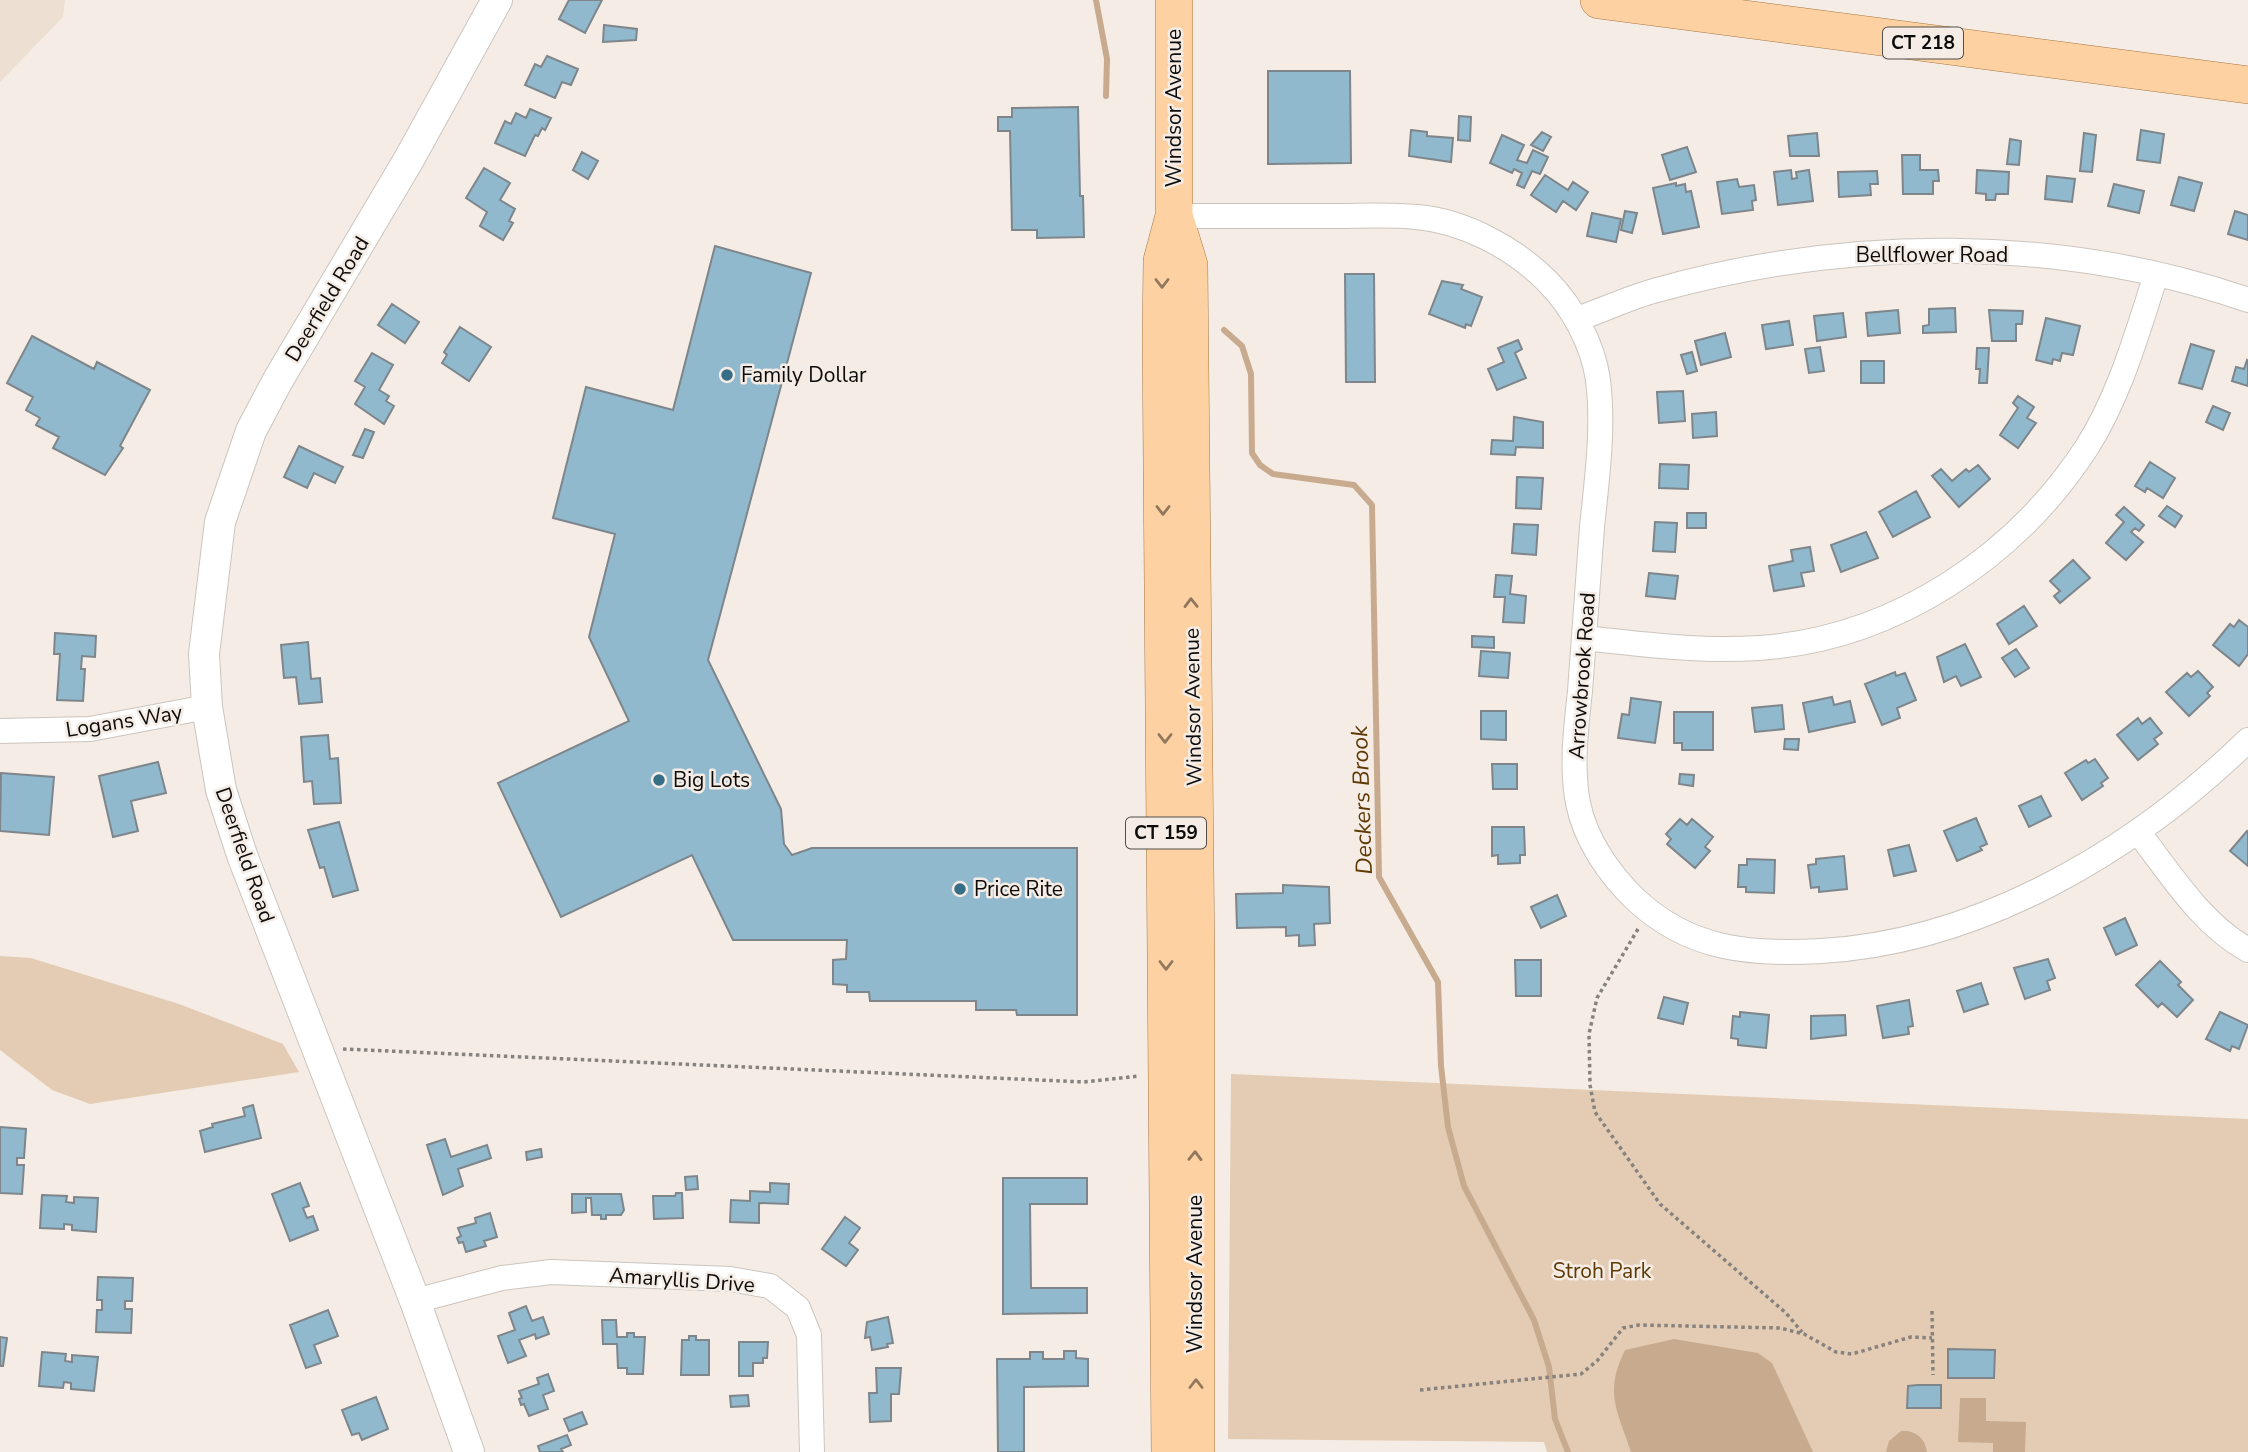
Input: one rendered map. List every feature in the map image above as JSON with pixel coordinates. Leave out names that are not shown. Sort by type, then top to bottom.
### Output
[{"type":"main road","name":"Windsor Avenue","points":[[1170,1452],[1182,1305],[1176,382],[1162,261],[1174,216],[1174,0]]},
{"type":"main road","name":"CT 218","points":[[1599,0],[2248,85]]},
{"type":"main road","name":"Windsor Avenue","points":[[1182,1305],[1196,1452]]},
{"type":"street","name":"Deerfield Road","points":[[469,1452],[415,1301],[242,855],[221,790],[207,707],[204,654],[220,522],[251,431],[497,0]]},
{"type":"street","name":"Arrowbrook Road","points":[[1174,216],[1420,216],[1468,229],[1513,252],[1548,281],[1577,319],[1598,376],[1601,436],[1574,749],[1578,805],[1591,839],[1615,880],[1649,912],[1682,931],[1722,947],[1764,954],[1835,950],[1930,932],[1998,907],[2073,872],[2138,831],[2248,740]]},
{"type":"street","name":"Bellflower Road","points":[[1577,319],[1656,290],[1759,267],[1870,252],[1985,252],[2073,260],[2156,275],[2248,300]]},
{"type":"street","points":[[1584,638],[1665,645],[1760,648],[1857,631],[1925,598],[1987,559],[2045,505],[2088,445],[2123,375],[2156,275]]},
{"type":"street","name":"Logans Way","points":[[0,732],[90,729],[207,707]]},
{"type":"street","points":[[2138,831],[2198,910],[2227,938],[2248,950]]},
{"type":"street","name":"Amaryllis Drive","points":[[415,1301],[502,1278],[551,1272],[730,1279],[770,1286],[798,1308],[809,1335],[812,1452]]},
{"type":"path","points":[[1649,912],[1597,998],[1590,1034],[1590,1085],[1595,1112],[1660,1204],[1786,1313],[1804,1334],[1821,1346],[1852,1354],[1869,1352],[1892,1341],[1932,1338]]},
{"type":"path","points":[[342,1050],[1084,1082],[1143,1076]]},
{"type":"path","points":[[1932,1311],[1933,1375]]},
{"type":"path","points":[[1420,1390],[1581,1374],[1597,1361],[1623,1328],[1639,1325],[1780,1328],[1804,1334]]},
{"type":"shaded area","points":[[0,0],[65,0],[63,17],[0,82]]},
{"type":"shaded area","points":[[1674,1339],[1758,1353],[1772,1363],[1813,1452],[1631,1452],[1615,1401],[1615,1378],[1619,1365],[1625,1350]]},
{"type":"shaded area","points":[[1960,1398],[1986,1398],[1986,1421],[2026,1422],[2025,1452],[1993,1452],[1993,1443],[1958,1442]]},
{"type":"shaded area","points":[[1901,1431],[1918,1436],[1924,1442],[1927,1452],[1886,1452],[1889,1441]]},
{"type":"green space","points":[[0,956],[31,958],[179,1004],[283,1044],[299,1072],[90,1104],[52,1090],[0,1050]]},
{"type":"green space","name":"Stroh Park","points":[[1231,1074],[2248,1119],[2248,1452],[1547,1452],[1544,1442],[1228,1439]]},
{"type":"building","points":[[569,0],[602,0],[585,33],[559,19]]},
{"type":"building","points":[[604,25],[637,29],[636,40],[603,42]]},
{"type":"building","points":[[547,56],[578,69],[571,85],[562,82],[555,98],[525,85],[535,64],[541,67]]},
{"type":"building","points":[[1268,71],[1350,71],[1351,163],[1268,164]]},
{"type":"building","points":[[1078,107],[1080,196],[1083,196],[1084,237],[1037,238],[1037,230],[1012,230],[1010,131],[998,131],[998,117],[1012,117],[1012,108]]},
{"type":"building","points":[[530,109],[551,118],[545,130],[542,128],[538,136],[535,135],[525,156],[495,143],[505,121],[511,124],[516,113],[526,118]]},
{"type":"building","points":[[1459,116],[1471,117],[1470,141],[1458,140]]},
{"type":"building","points":[[1411,130],[1427,132],[1427,136],[1453,138],[1451,162],[1409,156]]},
{"type":"building","points":[[2141,130],[2164,134],[2160,163],[2137,160]]},
{"type":"building","points":[[1542,132],[1551,137],[1543,151],[1531,145]]},
{"type":"building","points":[[1817,133],[1819,156],[1790,156],[1788,136]]},
{"type":"building","points":[[2084,133],[2096,135],[2092,172],[2080,171]]},
{"type":"building","points":[[1502,135],[1524,145],[1517,160],[1527,163],[1533,150],[1548,157],[1540,174],[1532,171],[1524,188],[1517,185],[1522,173],[1514,169],[1512,173],[1490,163]]},
{"type":"building","points":[[2010,139],[2021,141],[2019,165],[2007,164]]},
{"type":"building","points":[[1687,147],[1696,172],[1670,180],[1662,155]]},
{"type":"building","points":[[582,152],[598,161],[588,179],[573,170]]},
{"type":"building","points":[[1902,155],[1920,155],[1920,170],[1938,170],[1939,181],[1933,181],[1933,194],[1903,194]]},
{"type":"building","points":[[484,168],[510,183],[500,200],[515,209],[509,221],[513,223],[503,240],[480,226],[487,212],[466,198]]},
{"type":"building","points":[[1791,170],[1792,179],[1797,178],[1796,172],[1809,170],[1813,201],[1778,205],[1774,172]]},
{"type":"building","points":[[1977,170],[2009,172],[2008,194],[1996,194],[1995,200],[1986,200],[1986,194],[1976,193]]},
{"type":"building","points":[[1877,171],[1878,184],[1870,184],[1871,195],[1839,197],[1838,172]]},
{"type":"building","points":[[1545,175],[1568,190],[1573,182],[1588,192],[1576,210],[1563,201],[1556,212],[1531,195]]},
{"type":"building","points":[[2047,176],[2075,179],[2072,202],[2045,199]]},
{"type":"building","points":[[2179,177],[2202,183],[2194,211],[2171,205]]},
{"type":"building","points":[[1737,179],[1739,187],[1754,185],[1756,200],[1752,201],[1753,210],[1722,214],[1717,182]]},
{"type":"building","points":[[1676,183],[1676,186],[1685,184],[1686,192],[1691,191],[1699,227],[1663,234],[1653,188]]},
{"type":"building","points":[[2114,184],[2144,191],[2139,213],[2108,206]]},
{"type":"building","points":[[1625,211],[1637,213],[1632,233],[1621,230]]},
{"type":"building","points":[[2235,211],[2248,215],[2248,240],[2228,234]]},
{"type":"building","points":[[1592,213],[1621,219],[1616,242],[1587,236]]},
{"type":"building","points":[[715,246],[811,273],[708,660],[781,809],[784,844],[792,855],[812,848],[1077,848],[1077,1015],[1017,1015],[1016,1010],[976,1010],[976,1001],[870,1001],[869,992],[847,992],[847,985],[833,984],[833,960],[846,959],[847,940],[733,940],[692,855],[561,917],[498,783],[629,721],[589,637],[615,534],[553,518],[586,387],[673,410]]},
{"type":"building","points":[[1345,274],[1374,274],[1375,382],[1346,382]]},
{"type":"building","points":[[1442,281],[1463,285],[1461,289],[1482,297],[1471,326],[1466,324],[1465,328],[1429,314]]},
{"type":"building","points":[[392,304],[419,322],[405,343],[378,325]]},
{"type":"building","points":[[1955,308],[1956,332],[1923,333],[1923,326],[1929,325],[1929,309]]},
{"type":"building","points":[[1898,310],[1900,333],[1868,336],[1866,313]]},
{"type":"building","points":[[1989,310],[2023,311],[2022,324],[2016,324],[2016,341],[1992,341]]},
{"type":"building","points":[[1843,313],[1846,337],[1817,341],[1814,316]]},
{"type":"building","points":[[2046,318],[2080,326],[2073,355],[2062,353],[2060,361],[2053,359],[2052,364],[2036,360]]},
{"type":"building","points":[[1789,321],[1793,345],[1766,349],[1762,325]]},
{"type":"building","points":[[460,327],[491,347],[469,381],[442,363],[447,355],[444,352]]},
{"type":"building","points":[[1725,333],[1731,357],[1701,365],[1695,341]]},
{"type":"building","points":[[32,336],[94,369],[97,362],[150,390],[120,446],[123,448],[105,475],[53,448],[59,437],[36,425],[40,418],[26,410],[33,397],[7,383]]},
{"type":"building","points":[[1518,340],[1522,349],[1515,353],[1526,378],[1497,390],[1488,369],[1504,362],[1498,348]]},
{"type":"building","points":[[2191,344],[2214,351],[2202,389],[2179,383]]},
{"type":"building","points":[[1820,347],[1824,371],[1809,373],[1805,349]]},
{"type":"building","points":[[1977,348],[1989,348],[1987,383],[1979,383],[1980,369],[1976,369]]},
{"type":"building","points":[[1692,352],[1697,371],[1687,374],[1681,355]]},
{"type":"building","points":[[372,353],[393,365],[379,390],[389,396],[386,401],[394,406],[384,424],[355,404],[365,387],[355,381]]},
{"type":"building","points":[[2247,360],[2248,386],[2232,381],[2236,367],[2244,369]]},
{"type":"building","points":[[1861,361],[1884,361],[1884,383],[1861,383]]},
{"type":"building","points":[[1683,391],[1685,421],[1659,423],[1657,392]]},
{"type":"building","points":[[2018,396],[2034,407],[2027,418],[2036,423],[2018,448],[2000,435],[2018,408],[2013,403]]},
{"type":"building","points":[[2213,406],[2230,413],[2223,430],[2206,422]]},
{"type":"building","points":[[1716,412],[1717,436],[1693,438],[1692,414]]},
{"type":"building","points":[[1514,417],[1543,422],[1543,448],[1516,447],[1515,455],[1491,454],[1492,440],[1513,441]]},
{"type":"building","points":[[365,429],[374,432],[363,458],[353,455]]},
{"type":"building","points":[[299,446],[343,467],[335,483],[314,473],[307,488],[284,477]]},
{"type":"building","points":[[2150,462],[2175,478],[2163,498],[2147,488],[2145,492],[2135,486]]},
{"type":"building","points":[[1660,464],[1689,465],[1688,489],[1659,488]]},
{"type":"building","points":[[1978,465],[1990,479],[1959,507],[1932,476],[1941,469],[1952,481],[1966,469],[1969,472]]},
{"type":"building","points":[[1517,477],[1543,478],[1541,509],[1516,508]]},
{"type":"building","points":[[1916,491],[1930,517],[1893,537],[1879,512]]},
{"type":"building","points":[[2167,506],[2182,516],[2175,527],[2159,516]]},
{"type":"building","points":[[2124,507],[2144,525],[2139,531],[2135,528],[2131,532],[2143,542],[2126,560],[2106,543],[2124,522],[2116,515]]},
{"type":"building","points":[[1687,513],[1706,513],[1706,528],[1687,528]]},
{"type":"building","points":[[1655,522],[1677,523],[1675,552],[1653,551]]},
{"type":"building","points":[[1514,524],[1538,525],[1536,555],[1512,553]]},
{"type":"building","points":[[1866,532],[1878,558],[1841,572],[1831,545]]},
{"type":"building","points":[[1810,547],[1814,571],[1801,573],[1804,586],[1774,591],[1769,566],[1793,561],[1791,550]]},
{"type":"building","points":[[2073,560],[2090,578],[2060,603],[2054,596],[2060,591],[2050,581]]},
{"type":"building","points":[[1649,573],[1678,576],[1675,599],[1646,596]]},
{"type":"building","points":[[1496,575],[1512,576],[1510,594],[1526,596],[1524,623],[1503,622],[1505,597],[1494,597]]},
{"type":"building","points":[[2024,606],[2037,626],[2009,644],[1997,624]]},
{"type":"building","points":[[2239,620],[2248,627],[2248,654],[2239,666],[2213,645],[2230,624],[2234,627]]},
{"type":"building","points":[[55,633],[96,636],[95,657],[82,656],[81,669],[85,669],[83,701],[57,700],[60,654],[54,654]]},
{"type":"building","points":[[1472,636],[1494,637],[1494,648],[1472,647]]},
{"type":"building","points":[[308,642],[311,679],[320,678],[322,702],[299,704],[296,677],[284,678],[281,645]]},
{"type":"building","points":[[1965,644],[1981,677],[1961,686],[1956,676],[1944,682],[1937,657]]},
{"type":"building","points":[[2016,649],[2029,668],[2015,677],[2002,658]]},
{"type":"building","points":[[1481,651],[1510,653],[1508,678],[1479,676]]},
{"type":"building","points":[[2198,671],[2213,687],[2207,693],[2210,696],[2189,716],[2166,692],[2187,673],[2191,677]]},
{"type":"building","points":[[1895,672],[1896,676],[1905,673],[1916,700],[1897,708],[1900,718],[1882,725],[1865,684]]},
{"type":"building","points":[[1832,697],[1834,705],[1850,701],[1855,722],[1809,732],[1803,703]]},
{"type":"building","points":[[1631,698],[1661,702],[1655,743],[1618,738],[1622,714],[1629,715]]},
{"type":"building","points":[[1782,705],[1784,729],[1755,732],[1752,708]]},
{"type":"building","points":[[1481,711],[1506,711],[1506,740],[1481,739]]},
{"type":"building","points":[[1674,712],[1713,712],[1713,750],[1682,750],[1682,743],[1674,743]]},
{"type":"building","points":[[2138,718],[2142,724],[2150,718],[2162,733],[2154,739],[2158,744],[2138,760],[2117,735]]},
{"type":"building","points":[[328,735],[330,759],[338,758],[341,803],[314,804],[312,781],[304,782],[301,737]]},
{"type":"building","points":[[1785,739],[1799,739],[1798,750],[1784,749]]},
{"type":"building","points":[[2095,759],[2108,778],[2101,783],[2103,786],[2082,800],[2065,773],[2086,760],[2088,763]]},
{"type":"building","points":[[158,762],[166,793],[131,801],[138,831],[113,837],[99,776]]},
{"type":"building","points":[[1492,764],[1517,764],[1517,789],[1493,789]]},
{"type":"building","points":[[1,773],[54,777],[49,835],[0,831]]},
{"type":"building","points":[[1680,774],[1694,775],[1693,786],[1679,784]]},
{"type":"building","points":[[2041,796],[2051,816],[2029,827],[2019,806]]},
{"type":"building","points":[[1976,818],[1987,844],[1980,847],[1982,850],[1957,861],[1944,831]]},
{"type":"building","points":[[1680,819],[1687,825],[1692,819],[1713,837],[1705,847],[1710,851],[1695,868],[1667,844],[1671,839],[1666,834]]},
{"type":"building","points":[[339,822],[358,890],[333,897],[308,830]]},
{"type":"building","points":[[1492,827],[1524,827],[1525,855],[1520,855],[1520,863],[1498,864],[1498,855],[1492,856]]},
{"type":"building","points":[[2248,832],[2248,866],[2230,851]]},
{"type":"building","points":[[1909,845],[1916,871],[1894,876],[1888,850]]},
{"type":"building","points":[[1844,856],[1847,889],[1819,892],[1819,887],[1811,888],[1808,865],[1816,864],[1816,859]]},
{"type":"building","points":[[1747,859],[1775,860],[1774,893],[1746,892],[1746,887],[1738,887],[1739,865],[1747,865]]},
{"type":"building","points":[[1283,885],[1329,887],[1330,923],[1314,924],[1315,945],[1299,946],[1299,935],[1286,936],[1286,927],[1237,928],[1236,894],[1283,893]]},
{"type":"building","points":[[1557,895],[1566,916],[1541,928],[1531,907]]},
{"type":"building","points":[[2125,918],[2137,945],[2116,955],[2104,928]]},
{"type":"building","points":[[2048,959],[2055,978],[2047,981],[2050,990],[2025,999],[2014,968]]},
{"type":"building","points":[[1515,960],[1541,960],[1541,996],[1516,996]]},
{"type":"building","points":[[2160,961],[2181,982],[2178,985],[2193,1000],[2177,1017],[2162,1003],[2158,1007],[2136,985]]},
{"type":"building","points":[[1981,983],[1988,1004],[1964,1012],[1957,991]]},
{"type":"building","points":[[1664,997],[1688,1003],[1683,1024],[1658,1018]]},
{"type":"building","points":[[1909,1000],[1913,1026],[1908,1027],[1909,1034],[1883,1038],[1877,1006]]},
{"type":"building","points":[[1740,1012],[1769,1015],[1766,1048],[1738,1045],[1738,1039],[1731,1038],[1733,1016],[1740,1017]]},
{"type":"building","points":[[2220,1012],[2248,1025],[2239,1049],[2232,1046],[2230,1051],[2206,1039]]},
{"type":"building","points":[[1845,1015],[1846,1035],[1811,1039],[1811,1016]]},
{"type":"building","points":[[253,1105],[261,1138],[205,1152],[200,1131],[213,1127],[212,1124],[245,1116],[243,1108]]},
{"type":"building","points":[[0,1127],[26,1129],[24,1158],[17,1158],[17,1165],[24,1165],[22,1194],[0,1193]]},
{"type":"building","points":[[445,1139],[451,1157],[487,1145],[491,1158],[458,1169],[463,1186],[443,1195],[427,1145]]},
{"type":"building","points":[[541,1149],[542,1157],[527,1160],[526,1152]]},
{"type":"building","points":[[697,1176],[698,1189],[686,1190],[685,1177]]},
{"type":"building","points":[[1003,1178],[1087,1178],[1087,1204],[1030,1204],[1031,1288],[1087,1288],[1087,1313],[1003,1314]]},
{"type":"building","points":[[300,1183],[309,1206],[303,1208],[307,1218],[313,1216],[318,1230],[290,1241],[272,1194]]},
{"type":"building","points":[[770,1183],[789,1184],[788,1204],[759,1203],[759,1223],[730,1222],[731,1200],[750,1201],[750,1191],[770,1192]]},
{"type":"building","points":[[676,1193],[682,1193],[683,1218],[654,1219],[653,1196],[675,1196]]},
{"type":"building","points":[[572,1194],[621,1194],[624,1210],[621,1215],[606,1215],[606,1219],[601,1219],[601,1215],[592,1215],[591,1198],[586,1198],[586,1212],[572,1213]]},
{"type":"building","points":[[42,1195],[67,1196],[66,1202],[74,1203],[74,1197],[98,1198],[96,1232],[72,1230],[72,1225],[64,1224],[64,1229],[40,1228]]},
{"type":"building","points":[[490,1213],[497,1237],[484,1241],[486,1246],[466,1252],[463,1242],[459,1243],[457,1238],[461,1236],[458,1228],[476,1223],[475,1218]]},
{"type":"building","points":[[845,1217],[860,1228],[849,1243],[858,1250],[846,1266],[822,1249]]},
{"type":"building","points":[[98,1277],[133,1278],[132,1301],[125,1301],[125,1309],[132,1309],[131,1333],[96,1332],[97,1310],[102,1310],[102,1300],[97,1300]]},
{"type":"building","points":[[526,1306],[532,1321],[543,1317],[549,1334],[536,1339],[535,1334],[519,1340],[526,1356],[508,1363],[498,1336],[515,1330],[509,1313]]},
{"type":"building","points":[[328,1310],[338,1336],[314,1345],[321,1363],[306,1368],[290,1325]]},
{"type":"building","points":[[888,1317],[893,1343],[887,1344],[888,1347],[872,1350],[870,1337],[865,1338],[867,1322]]},
{"type":"building","points":[[602,1320],[616,1320],[617,1337],[627,1337],[627,1333],[634,1333],[634,1337],[645,1337],[643,1374],[627,1374],[627,1368],[618,1368],[617,1344],[603,1344]]},
{"type":"building","points":[[689,1336],[696,1336],[696,1340],[709,1340],[709,1375],[681,1375],[682,1340],[689,1340]]},
{"type":"building","points":[[0,1337],[7,1338],[3,1366],[0,1366]]},
{"type":"building","points":[[739,1342],[768,1342],[767,1358],[763,1358],[763,1363],[753,1363],[753,1376],[739,1376]]},
{"type":"building","points":[[1948,1349],[1995,1350],[1994,1378],[1948,1378]]},
{"type":"building","points":[[1064,1351],[1076,1351],[1076,1358],[1088,1359],[1088,1386],[1024,1387],[1024,1452],[998,1452],[997,1359],[1030,1359],[1030,1352],[1043,1352],[1043,1359],[1064,1359]]},
{"type":"building","points":[[42,1352],[66,1354],[65,1361],[72,1362],[72,1355],[98,1357],[94,1391],[71,1389],[71,1383],[64,1382],[63,1388],[39,1386]]},
{"type":"building","points":[[876,1368],[901,1368],[899,1394],[891,1394],[891,1421],[870,1422],[869,1393],[877,1393]]},
{"type":"building","points":[[548,1374],[554,1391],[543,1395],[548,1409],[529,1416],[524,1404],[521,1405],[519,1391],[539,1384],[537,1378]]},
{"type":"building","points":[[1941,1385],[1941,1408],[1907,1408],[1908,1386]]},
{"type":"building","points":[[748,1395],[749,1406],[731,1407],[730,1396]]},
{"type":"building","points":[[376,1397],[388,1429],[362,1440],[359,1433],[352,1435],[342,1410]]},
{"type":"building","points":[[582,1412],[587,1424],[569,1431],[564,1419]]},
{"type":"building","points":[[567,1435],[571,1445],[561,1449],[563,1452],[540,1452],[538,1446]]},
{"type":"waterway","name":"Deckers Brook","points":[[1096,0],[1107,59],[1106,96]]},
{"type":"waterway","name":"Deckers Brook","points":[[1224,330],[1242,346],[1251,374],[1252,453],[1260,465],[1273,474],[1354,485],[1372,505],[1379,877],[1438,982],[1441,1066],[1448,1127],[1464,1186],[1534,1320],[1549,1367],[1555,1419],[1568,1452]]},
{"type":"place","name":"Family Dollar","points":[[727,375]]},
{"type":"place","name":"Big Lots","points":[[659,780]]},
{"type":"place","name":"Price Rite","points":[[960,889]]}]
